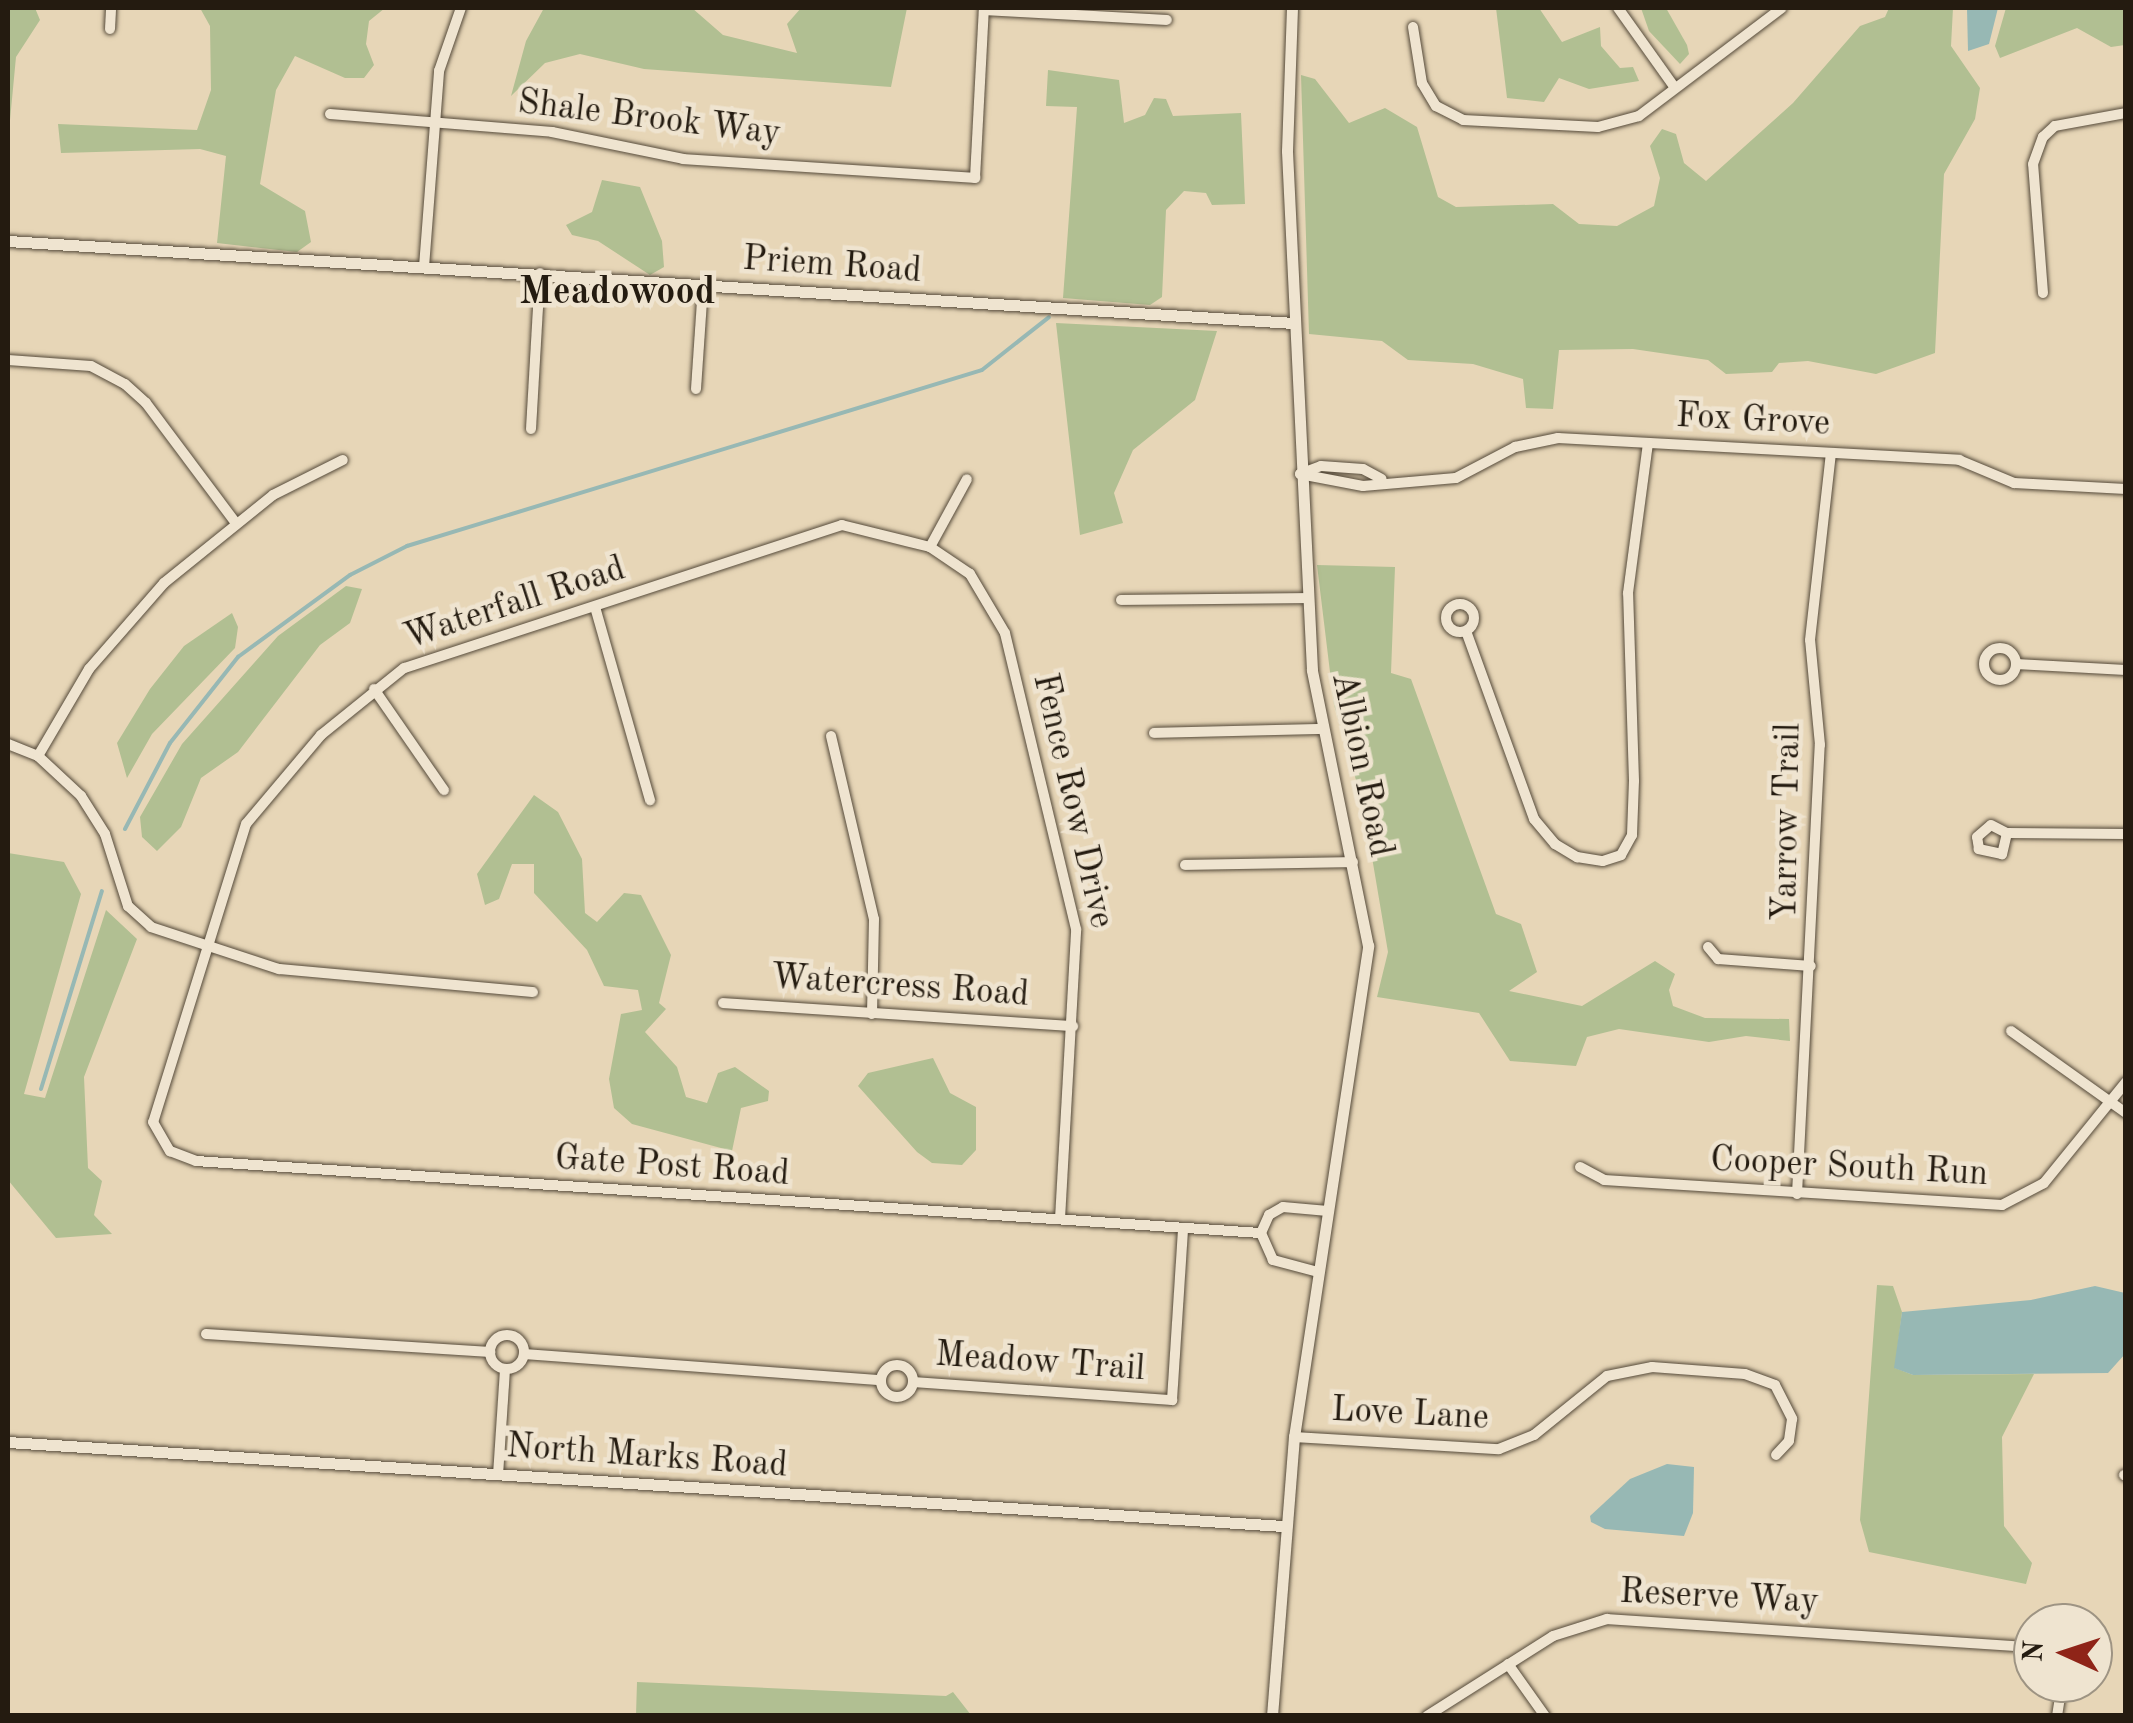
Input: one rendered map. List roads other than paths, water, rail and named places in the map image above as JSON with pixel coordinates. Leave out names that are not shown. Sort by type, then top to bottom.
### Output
[{"type":"street","points":[[110,29],[111,8]]},
{"type":"street","points":[[424,266],[439,71],[461,8]]},
{"type":"street","name":"Albion Road","points":[[1272,1716],[1283,1526],[1294,1437],[1368,946],[1322,729],[1308,598],[1287,151],[1292,8]]},
{"type":"street","points":[[1618,8],[1675,88]]},
{"type":"street","points":[[1414,26],[1422,83],[1436,106],[1463,120],[1598,127],[1639,116],[1782,8]]},
{"type":"street","points":[[984,9],[1167,20]]},
{"type":"street","name":"Shale Brook Way","points":[[330,114],[552,132],[684,159],[975,178],[984,9]]},
{"type":"street","points":[[2042,293],[2033,164],[2043,138],[2055,126],[2126,113]]},
{"type":"street","name":"Priem Road","points":[[8,241],[1294,323]]},
{"type":"street","points":[[531,429],[540,273]]},
{"type":"street","points":[[696,389],[704,285]]},
{"type":"street","points":[[8,360],[90,366],[112,375],[146,403],[235,522]]},
{"type":"street","name":"Fox Grove","points":[[1300,474],[1321,466],[1363,470],[1382,480],[1456,478],[1515,446],[1558,438],[1959,460],[2014,484],[2126,489]]},
{"type":"street","points":[[1466,632],[1544,833],[1577,857],[1602,862],[1621,855],[1632,835],[1634,781],[1628,593],[1648,443]]},
{"type":"street","name":"Yarrow Trail","points":[[1797,1194],[1820,744],[1810,640],[1830,453]]},
{"type":"street","points":[[38,756],[89,669],[126,622],[235,522],[343,460]]},
{"type":"street","points":[[930,547],[967,479]]},
{"type":"street","name":"Waterfall Road","points":[[165,1069],[246,824],[308,748],[374,688],[404,668],[453,648],[595,607],[842,524],[930,547]]},
{"type":"street","name":"Fence Row Drive","points":[[930,547],[970,574],[1005,634],[1075,918],[1073,1026],[1060,1219]]},
{"type":"street","points":[[1121,600],[1308,598]]},
{"type":"street","points":[[595,607],[650,800]]},
{"type":"street","points":[[2016,664],[2126,670]]},
{"type":"street","points":[[374,688],[444,790]]},
{"type":"street","points":[[1154,733],[1322,729]]},
{"type":"street","points":[[831,736],[874,920],[872,1014]]},
{"type":"street","points":[[8,744],[38,756],[81,796],[104,834],[128,906],[151,927],[279,969],[534,992]]},
{"type":"street","points":[[2007,833],[2126,834]]},
{"type":"street","points":[[1185,865],[1353,862]]},
{"type":"street","points":[[1708,946],[1718,960],[1811,966]]},
{"type":"street","name":"Watercress Road","points":[[724,1003],[1073,1026]]},
{"type":"street","points":[[2011,1032],[2126,1113]]},
{"type":"street","name":"Gate Post Road","points":[[165,1069],[154,1122],[170,1151],[196,1162],[1261,1233]]},
{"type":"street","name":"Cooper South Run","points":[[1580,1167],[1604,1180],[2002,1205],[2044,1184],[2126,1082]]},
{"type":"street","points":[[1318,1272],[1274,1260],[1261,1233],[1269,1214],[1283,1207],[1328,1210]]},
{"type":"street","name":"Meadow Trail","points":[[913,1382],[1172,1400],[1183,1228]]},
{"type":"street","name":"Meadow Trail","points":[[206,1334],[490,1352],[507,1335],[521,1342],[524,1354],[881,1380],[897,1364],[908,1368],[913,1382],[908,1394],[893,1397],[881,1380]]},
{"type":"street","points":[[490,1352],[505,1369],[498,1475]]},
{"type":"street","points":[[505,1369],[520,1364],[524,1354]]},
{"type":"street","name":"Love Lane","points":[[1294,1437],[1499,1449],[1534,1435],[1608,1376],[1652,1368],[1745,1374],[1775,1385],[1792,1420],[1789,1440],[1776,1455]]},
{"type":"street","name":"North Marks Road","points":[[8,1442],[1283,1526]]},
{"type":"street","name":"Reserve Way","points":[[1427,1716],[1508,1664],[1580,1625],[1632,1618],[2013,1647]]},
{"type":"street","points":[[1508,1664],[1545,1716]]},
{"type":"water","points":[[1967,8],[1998,8],[1989,44],[1968,51]]},
{"type":"water","points":[[2095,1286],[2125,1293],[2125,1354],[2108,1373],[1913,1375],[1894,1368],[1902,1312],[2031,1300]]},
{"type":"water","points":[[1667,1464],[1694,1467],[1693,1513],[1684,1536],[1605,1529],[1591,1522],[1590,1516],[1630,1479]]},
{"type":"waterway","points":[[125,829],[170,743],[238,657],[350,575],[407,546],[982,370],[1049,317]]},
{"type":"waterway","points":[[41,1089],[102,891]]},
{"type":"district","name":"Meadowood","points":[[617,294]]}]
